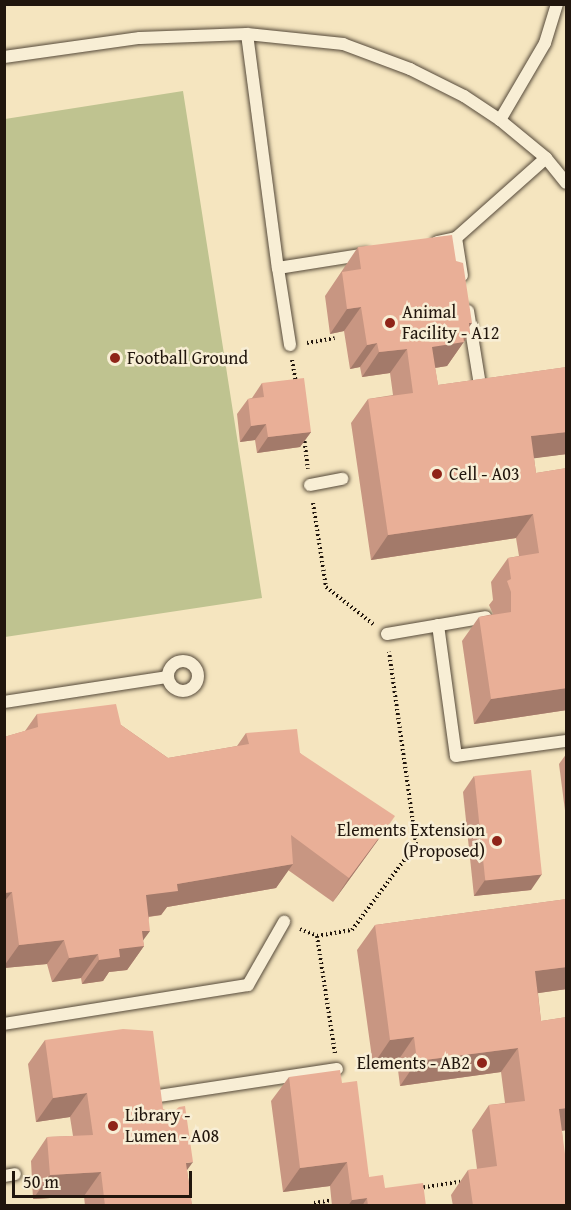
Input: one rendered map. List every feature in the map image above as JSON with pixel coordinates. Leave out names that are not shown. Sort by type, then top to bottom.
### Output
[{"type":"lane","points":[[501,120],[545,44],[556,4]]},
{"type":"lane","points":[[247,34],[290,345]]},
{"type":"lane","points":[[4,57],[140,38],[247,34],[343,44],[410,69],[464,96],[501,120],[546,158],[567,183]]},
{"type":"lane","points":[[423,244],[456,238],[546,158]]},
{"type":"lane","points":[[456,238],[480,385]]},
{"type":"lane","points":[[278,268],[378,252]]},
{"type":"lane","points":[[310,485],[342,479]]},
{"type":"lane","points":[[387,634],[486,617]]},
{"type":"lane","points":[[438,625],[456,756],[567,741]]},
{"type":"lane","points":[[4,702],[168,677]]},
{"type":"lane","points":[[4,1024],[248,985],[284,922]]},
{"type":"lane","points":[[153,1118],[152,1097],[337,1069]]},
{"type":"path","points":[[297,392],[290,345],[335,338]]},
{"type":"path","points":[[302,427],[326,587],[387,634],[416,844],[352,930],[317,936]]},
{"type":"path","points":[[413,1188],[471,1180]]},
{"type":"path","points":[[314,1206],[314,1203],[345,1198]]},
{"type":"green space","name":"Football Ground","points":[[183,91],[262,598],[5,637],[5,119]]},
{"type":"building","points":[[452,235],[456,261],[463,263],[472,323],[469,323],[470,333],[463,334],[464,342],[432,347],[438,385],[567,367],[567,432],[531,436],[536,473],[567,468],[567,688],[491,699],[479,617],[511,612],[511,592],[507,581],[511,579],[508,558],[539,553],[533,514],[388,535],[368,399],[413,393],[407,349],[379,352],[377,343],[367,345],[361,307],[347,309],[342,272],[361,269],[358,247]]},
{"type":"building","points":[[304,378],[311,432],[268,437],[266,424],[251,426],[248,399],[264,397],[262,383]]},
{"type":"building","points":[[116,704],[121,725],[168,758],[249,744],[246,733],[297,729],[300,753],[395,816],[349,878],[291,835],[293,864],[177,884],[178,891],[146,895],[150,931],[142,931],[144,946],[119,949],[120,957],[99,960],[98,954],[69,958],[64,940],[19,945],[12,892],[4,893],[4,737],[38,727],[37,714]]},
{"type":"building","name":"Elements Extension (Proposed)","points":[[531,770],[542,874],[485,880],[474,776]]},
{"type":"building","name":"Elements - AB2","points":[[567,899],[567,967],[535,971],[541,1021],[567,1017],[567,1108],[559,1109],[565,1154],[567,1154],[567,1206],[473,1206],[468,1170],[497,1166],[489,1105],[525,1101],[518,1048],[417,1061],[414,1037],[390,1040],[375,925]]},
{"type":"building","name":"Library - Lumen - A08","points":[[123,1029],[153,1031],[163,1109],[172,1113],[179,1107],[185,1106],[193,1162],[186,1163],[192,1206],[105,1206],[101,1172],[50,1175],[47,1137],[93,1135],[87,1093],[53,1098],[45,1040]]},
{"type":"building","points":[[340,1070],[342,1083],[357,1081],[369,1177],[383,1175],[385,1188],[423,1183],[426,1206],[368,1206],[367,1198],[352,1200],[347,1162],[300,1168],[289,1077]]},
{"type":"place","name":"Animal Facility - A12","points":[[390,323]]},
{"type":"place","name":"Football Ground","points":[[115,358]]},
{"type":"place","name":"Cell - A03","points":[[437,474]]},
{"type":"place","name":"Elements Extension (Proposed)","points":[[497,841]]},
{"type":"place","name":"Elements - AB2","points":[[482,1063]]},
{"type":"place","name":"Library - Lumen - A08","points":[[113,1126]]}]
